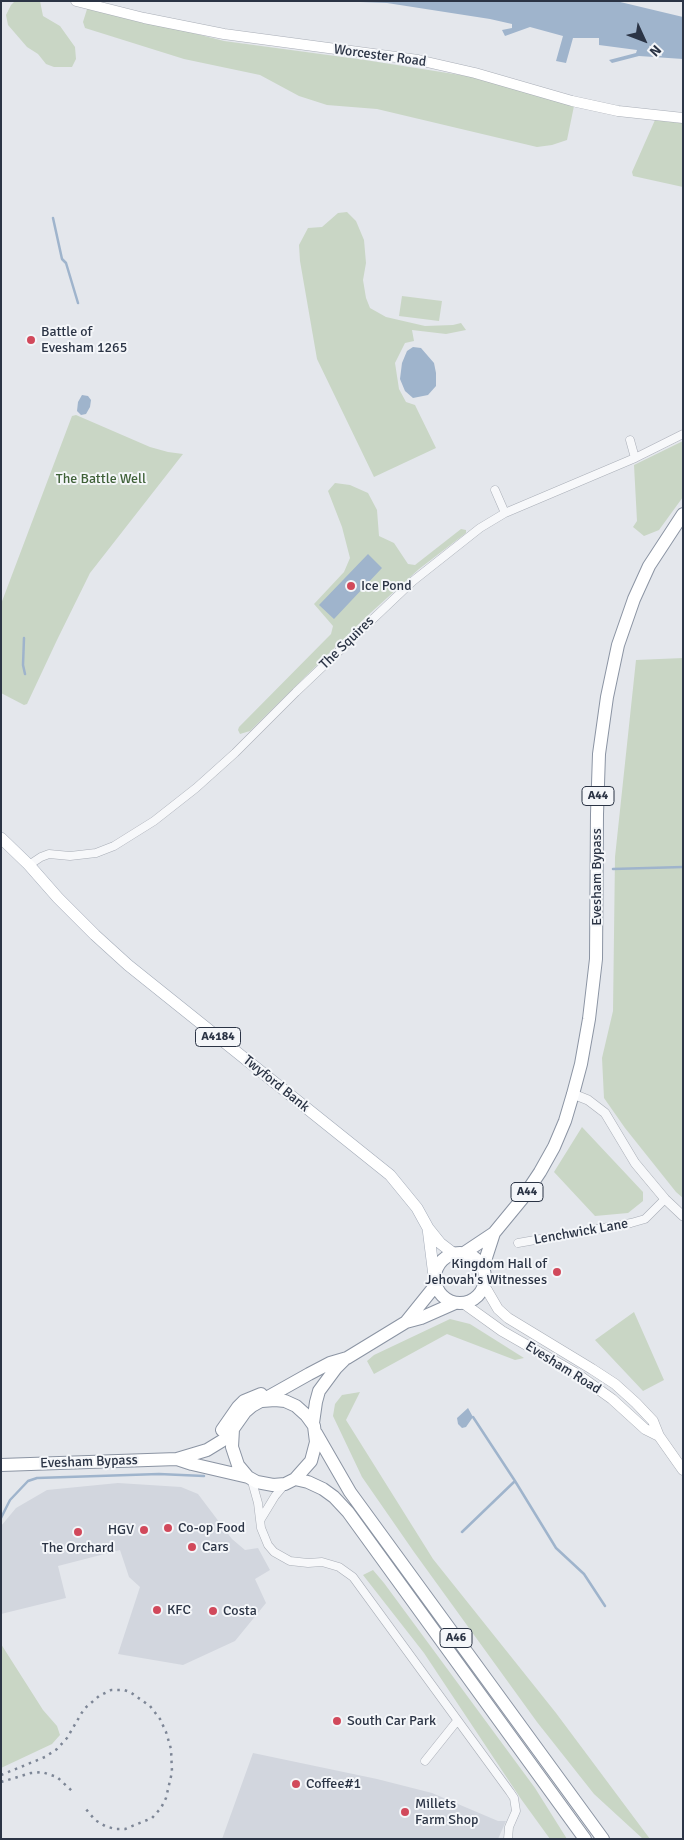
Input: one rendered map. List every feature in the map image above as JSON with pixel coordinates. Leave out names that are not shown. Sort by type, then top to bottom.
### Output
[{"type":"highway","name":"Evesham Bypass","points":[[459,1253],[494,1233],[522,1199],[540,1172],[561,1129],[573,1094],[581,1064],[589,1019],[596,959],[598,780],[607,697],[618,645],[634,599],[648,566],[683,514]]},
{"type":"highway","name":"Evesham Bypass","points":[[483,1267],[494,1233]]},
{"type":"highway","points":[[347,1358],[330,1363],[245,1412],[233,1429],[232,1446],[238,1465],[250,1478],[273,1486],[290,1482],[311,1461],[315,1450],[316,1402],[319,1391],[336,1368],[347,1358],[406,1322],[475,1298],[481,1292],[485,1275],[483,1267],[478,1260],[459,1253],[444,1257],[439,1263],[435,1281],[406,1322]]},
{"type":"highway","points":[[435,1281],[442,1296],[459,1303]]},
{"type":"highway","points":[[156,1460],[166,1453],[186,1451],[206,1444],[221,1432],[232,1413],[244,1400],[284,1388]]},
{"type":"highway","points":[[262,1401],[286,1401],[296,1406],[314,1428]]},
{"type":"highway","name":"A46","points":[[314,1428],[350,1492],[603,1839]]},
{"type":"highway","name":"Evesham Bypass","points":[[1,1465],[177,1459],[207,1450],[225,1439],[233,1429]]},
{"type":"highway","name":"Evesham Bypass","points":[[177,1459],[250,1478]]},
{"type":"highway","name":"A46","points":[[290,1482],[308,1482],[323,1489],[334,1497],[348,1512],[585,1839]]},
{"type":"main road","name":"Worcester Road","points":[[76,1],[144,18],[224,34],[418,60],[475,73],[572,101],[618,111],[683,118]]},
{"type":"main road","name":"Twyford Bank","points":[[3,844],[29,865],[58,898],[128,965],[390,1175],[417,1208],[428,1228],[440,1243],[459,1253]]},
{"type":"main road","name":"Twyford Bank","points":[[428,1228],[435,1281]]},
{"type":"main road","name":"Evesham Road","points":[[484,1285],[498,1309],[508,1318],[615,1384],[636,1403],[653,1421],[660,1436],[683,1470]]},
{"type":"main road","name":"Evesham Road","points":[[459,1303],[502,1331],[577,1374],[612,1399],[645,1429],[660,1436]]},
{"type":"street","name":"The Squires","points":[[29,865],[41,857],[50,854],[70,856],[96,853],[114,846],[154,821],[196,788],[235,753],[413,581],[459,544],[505,513],[635,458],[683,434]]},
{"type":"street","points":[[630,440],[635,458]]},
{"type":"street","points":[[495,490],[505,513]]},
{"type":"street","points":[[573,1094],[588,1100],[604,1113],[635,1163],[665,1199],[683,1216]]},
{"type":"street","name":"Lenchwick Lane","points":[[518,1244],[645,1219],[665,1199]]},
{"type":"street","points":[[250,1478],[261,1518],[264,1539],[274,1552],[290,1561],[322,1562],[339,1567],[353,1577],[514,1798],[516,1811],[509,1827],[508,1839]]},
{"type":"street","points":[[261,1518],[274,1496],[290,1482]]},
{"type":"street","points":[[425,1761],[457,1721]]},
{"type":"shaded area","points":[[118,1483],[181,1487],[198,1494],[232,1539],[245,1550],[258,1548],[270,1570],[255,1579],[266,1603],[235,1641],[183,1665],[118,1654],[140,1587],[129,1577],[120,1550],[58,1566],[66,1598],[1,1614],[1,1526],[16,1508],[47,1490]]},
{"type":"shaded area","points":[[253,1753],[377,1779],[432,1793],[498,1821],[506,1821],[498,1839],[222,1839]]},
{"type":"green space","points":[[15,1],[40,1],[43,16],[60,26],[75,47],[76,59],[72,67],[54,67],[46,64],[38,54],[27,47],[8,25],[6,15]]},
{"type":"green space","points":[[88,6],[224,41],[473,77],[574,106],[567,140],[537,147],[377,109],[327,105],[299,96],[260,75],[184,59],[85,28],[83,22]]},
{"type":"green space","points":[[655,120],[683,123],[683,187],[633,176],[632,172]]},
{"type":"green space","points":[[347,212],[356,221],[364,240],[366,263],[363,280],[370,308],[386,317],[425,326],[461,323],[466,330],[446,334],[412,330],[414,341],[405,343],[395,363],[399,389],[406,402],[415,405],[436,448],[374,477],[317,359],[300,261],[299,245],[308,228],[322,227],[338,213]]},
{"type":"green space","points":[[402,296],[442,301],[439,321],[399,316]]},
{"type":"green space","name":"The Battle Well","points":[[76,415],[150,447],[183,454],[90,573],[27,704],[24,705],[1,693],[1,604],[72,416]]},
{"type":"green space","points":[[683,441],[683,497],[659,530],[644,536],[633,527],[637,521],[634,465]]},
{"type":"green space","points":[[335,483],[350,485],[368,493],[377,510],[379,536],[394,543],[408,564],[415,565],[461,529],[466,530],[466,533],[419,569],[366,617],[250,731],[240,734],[239,727],[331,634],[333,626],[314,604],[344,572],[350,558],[342,527],[328,491]]},
{"type":"green space","points":[[683,658],[683,1198],[676,1192],[625,1128],[604,1098],[602,1058],[613,1011],[615,857],[636,660]]},
{"type":"green space","points":[[582,1127],[643,1192],[643,1201],[628,1213],[595,1216],[554,1172]]},
{"type":"green space","points":[[634,1312],[664,1380],[643,1391],[595,1340]]},
{"type":"green space","points":[[450,1319],[470,1324],[524,1358],[515,1360],[447,1334],[374,1374],[367,1361],[374,1355]]},
{"type":"green space","points":[[360,1392],[346,1420],[433,1559],[556,1713],[650,1839],[643,1839],[594,1794],[537,1722],[362,1477],[333,1416],[335,1404],[342,1395]]},
{"type":"green space","points":[[373,1570],[535,1788],[567,1839],[550,1839],[521,1799],[424,1653],[363,1575]]},
{"type":"green space","points":[[1,1644],[43,1710],[57,1726],[60,1735],[52,1744],[1,1768]]},
{"type":"water","points":[[334,1],[616,1],[683,17],[683,59],[639,56],[612,63],[609,60],[636,53],[637,50],[599,45],[599,38],[573,38],[566,63],[556,61],[563,36],[530,27],[505,36],[502,30],[512,28],[512,24],[387,3]]},
{"type":"water","points":[[413,347],[421,348],[434,363],[436,386],[428,395],[413,398],[405,391],[400,379],[402,363],[407,351]]},
{"type":"water","points":[[82,395],[88,396],[91,400],[86,414],[81,415],[77,411],[78,402]]},
{"type":"water","name":"Ice Pond","points":[[368,554],[382,568],[334,619],[319,605]]},
{"type":"water","points":[[468,1408],[473,1417],[466,1427],[462,1428],[458,1424],[457,1418]]},
{"type":"waterway","points":[[53,218],[62,259],[66,263],[78,303]]},
{"type":"waterway","points":[[24,638],[23,665],[25,674]]},
{"type":"waterway","points":[[613,869],[683,867]]},
{"type":"waterway","points":[[473,1417],[556,1548],[584,1574],[605,1606]]},
{"type":"waterway","points":[[1,1518],[10,1500],[28,1481],[37,1478],[159,1474],[204,1476]]},
{"type":"waterway","points":[[462,1532],[515,1481]]},
{"type":"railway","points":[[1,1775],[45,1757],[57,1749],[67,1738],[84,1709],[99,1696],[111,1690],[130,1692],[150,1706],[160,1719],[166,1732],[171,1749],[172,1772],[166,1798],[161,1808],[152,1818],[125,1829],[105,1826],[95,1820],[85,1808]]},
{"type":"railway","points":[[1,1782],[31,1773],[42,1772],[57,1777],[72,1791]]},
{"type":"place","name":"Battle of Evesham 1265","points":[[31,340]]},
{"type":"place","name":"Ice Pond","points":[[351,586]]},
{"type":"place","name":"Kingdom Hall of Jehovah's Witnesses","points":[[557,1272]]},
{"type":"place","name":"Co-op Food","points":[[168,1528]]},
{"type":"place","name":"HGV","points":[[144,1530]]},
{"type":"place","name":"The Orchard","points":[[78,1532]]},
{"type":"place","name":"Cars","points":[[192,1547]]},
{"type":"place","name":"KFC","points":[[157,1610]]},
{"type":"place","name":"Costa","points":[[213,1611]]},
{"type":"place","name":"South Car Park","points":[[337,1721]]},
{"type":"place","name":"Coffee#1","points":[[296,1784]]},
{"type":"place","name":"Millets Farm Shop","points":[[405,1812]]}]
